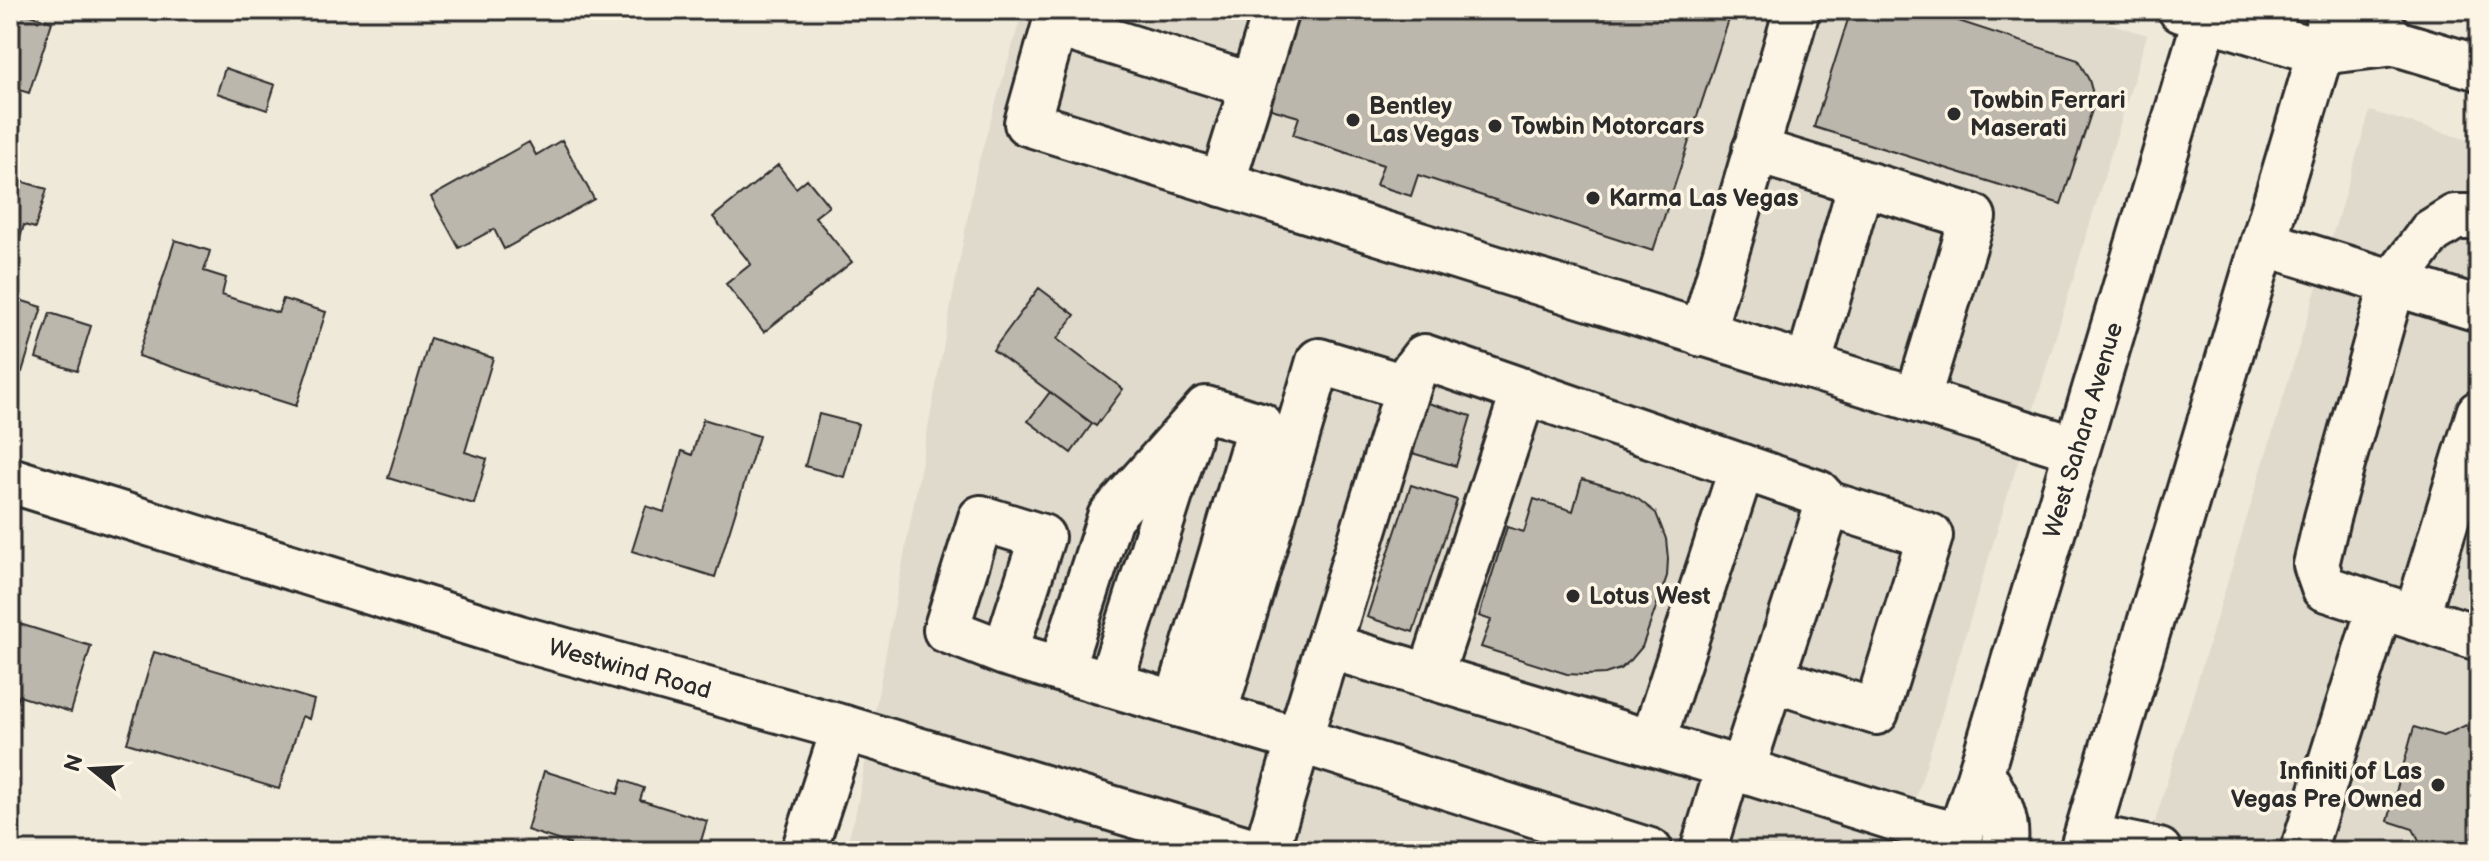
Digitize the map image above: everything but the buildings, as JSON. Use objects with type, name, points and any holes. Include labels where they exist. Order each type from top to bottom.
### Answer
[{"type":"main road","points":[[1222,184],[1276,10]]},
{"type":"main road","points":[[1702,334],[1797,10]]},
{"type":"main road","points":[[2159,851],[2085,843],[2333,10]]},
{"type":"main road","points":[[2364,10],[2396,43]]},
{"type":"main road","points":[[2198,13],[2320,52],[2396,43],[2479,68]]},
{"type":"main road","name":"West Sahara Avenue","points":[[1958,843],[2076,449],[2198,13]]},
{"type":"main road","points":[[1253,86],[1057,17],[1027,123],[2076,449]]},
{"type":"main road","points":[[1755,150],[1973,217],[1917,400]]},
{"type":"main road","points":[[1808,366],[1861,183]]},
{"type":"main road","points":[[2479,217],[2455,217],[2431,232],[2393,283],[2316,565],[2324,588],[2479,638]]},
{"type":"main road","points":[[2264,243],[2479,309]]},
{"type":"main road","points":[[1266,851],[1408,388],[1414,370],[1424,357],[1818,493],[1828,504],[1930,536],[1876,712],[1771,679]]},
{"type":"main road","points":[[1195,709],[1319,361],[1408,388]]},
{"type":"main road","points":[[1430,677],[1524,391]]},
{"type":"main road","points":[[1061,669],[1110,517],[1206,409],[1260,425],[1195,709]]},
{"type":"main road","points":[[2303,851],[2479,413]]},
{"type":"main road","points":[[1110,684],[1193,423]]},
{"type":"main road","points":[[1652,743],[1742,467]]},
{"type":"main road","name":"Westwind Road","points":[[10,480],[519,638],[844,728],[1254,851]]},
{"type":"main road","points":[[1703,851],[1771,679],[1828,504]]},
{"type":"main road","points":[[1328,646],[1735,768],[1914,824],[1958,843]]},
{"type":"main road","points":[[1005,653],[1299,740],[1650,851]]},
{"type":"main road","points":[[804,851],[844,728]]},
{"type":"main road","points":[[1981,772],[2003,812],[2006,828],[2004,851]]},
{"type":"shaded area","points":[[1023,10],[2066,10],[2147,35],[1900,851],[844,851],[855,817],[977,167]]},
{"type":"shaded area","points":[[2370,111],[2479,143],[2479,851],[2146,851]]},
{"type":"place","name":"Towbin Ferrari Maserati","points":[[1954,114]]},
{"type":"place","name":"Bentley Las Vegas","points":[[1353,120]]},
{"type":"place","name":"Towbin Motorcars","points":[[1495,126]]},
{"type":"place","name":"Karma Las Vegas","points":[[1593,198]]},
{"type":"place","name":"Lotus West","points":[[1573,596]]},
{"type":"place","name":"Infiniti of Las Vegas Pre Owned","points":[[2438,785]]}]
